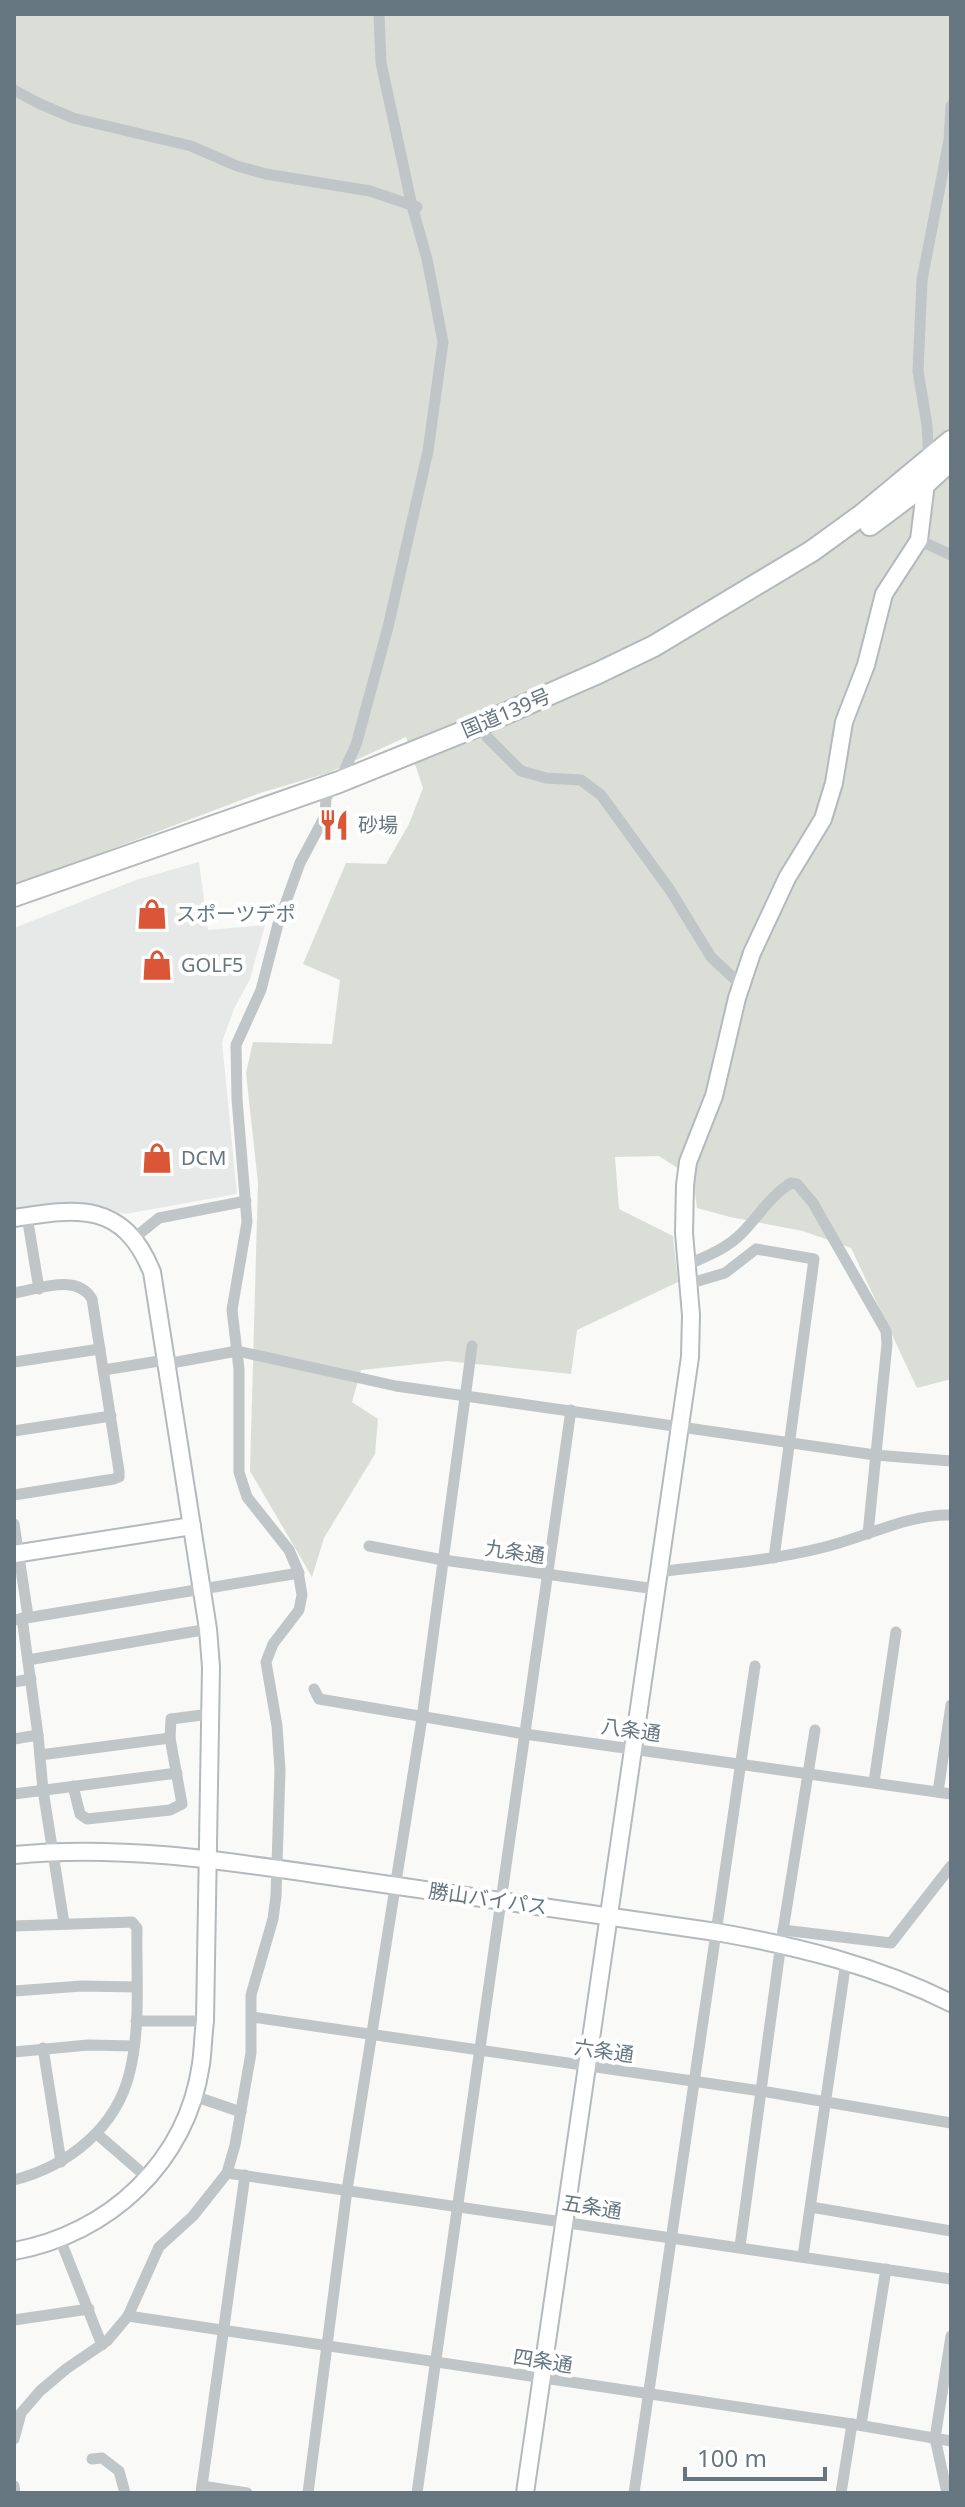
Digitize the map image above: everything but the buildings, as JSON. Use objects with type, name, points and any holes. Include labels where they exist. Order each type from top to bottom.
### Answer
[{"type":"highway","name":"国道139号","points":[[14,910],[332,789],[654,646],[812,551],[863,514],[951,441]]},
{"type":"highway","name":"国道139号","points":[[14,896],[487,737],[604,685],[763,598],[926,483],[951,460]]},
{"type":"street","points":[[14,2439],[21,2413],[40,2391],[102,2345],[128,2316],[159,2247],[193,2216],[227,2173],[251,2053],[251,1995],[273,1919],[280,1770],[266,1662],[273,1644],[299,1610],[302,1595],[299,1573],[289,1550],[247,1497],[239,1472],[237,1351],[232,1310],[247,1222],[236,1045],[261,990],[278,924],[300,863],[325,816],[332,789],[356,745],[428,451],[443,342],[381,63],[379,14]]},
{"type":"street","points":[[14,90],[73,118],[191,146],[237,166],[266,174],[370,191],[414,206]]},
{"type":"street","points":[[525,2493],[690,1357],[691,1315],[685,1209],[688,1162],[714,1096],[741,985],[752,953],[787,878],[823,819],[834,783],[844,722],[866,665],[884,594],[919,540],[929,461],[918,371],[922,280],[949,140],[951,106]]},
{"type":"street","points":[[919,540],[951,555]]},
{"type":"street","points":[[487,737],[521,771],[546,778],[581,780],[601,795],[670,890],[711,957],[741,985]]},
{"type":"street","points":[[687,1265],[728,1245],[791,1183],[797,1184],[813,1203],[886,1331],[868,1534]]},
{"type":"street","points":[[133,1239],[159,1218],[246,1201]]},
{"type":"street","points":[[14,2251],[60,2239],[90,2225],[118,2207],[149,2179],[183,2126],[194,2096],[201,2065],[205,2021],[211,1667],[208,1629],[152,1272],[145,1255],[133,1239],[115,1223],[98,1214],[75,1210],[21,1217],[39,1289]]},
{"type":"street","points":[[688,1284],[725,1273],[756,1249],[814,1259],[774,1558]]},
{"type":"street","points":[[14,1293],[69,1284],[87,1290],[92,1299],[119,1477],[14,1495]]},
{"type":"street","points":[[308,2493],[347,2190],[422,1718],[472,1346]]},
{"type":"street","points":[[14,1362],[100,1349]]},
{"type":"street","points":[[104,1370],[237,1351],[396,1386],[875,1455],[951,1461]]},
{"type":"street","points":[[417,2493],[571,1410]]},
{"type":"street","points":[[14,1431],[111,1416]]},
{"type":"street","name":"九条通","points":[[369,1546],[547,1574],[657,1581],[826,1547],[931,1514],[951,1515]]},
{"type":"street","points":[[14,1524],[43,1790],[64,1923]]},
{"type":"street","points":[[16,1553],[192,1526]]},
{"type":"street","points":[[22,1618],[299,1573]]},
{"type":"street","points":[[28,1660],[208,1629]]},
{"type":"street","points":[[874,1782],[896,1632]]},
{"type":"street","points":[[634,2493],[755,1666]]},
{"type":"street","points":[[14,1682],[31,1679]]},
{"type":"street","name":"八条通","points":[[314,1689],[319,1699],[422,1718],[951,1794]]},
{"type":"street","points":[[938,1792],[951,1705]]},
{"type":"street","points":[[73,1786],[80,1814],[87,1819],[170,1810],[182,1804],[170,1738],[171,1719],[210,1714]]},
{"type":"street","points":[[740,2246],[782,1937],[815,1730]]},
{"type":"street","points":[[14,1739],[38,1735]]},
{"type":"street","points":[[40,1755],[170,1738]]},
{"type":"street","points":[[14,1794],[177,1773]]},
{"type":"street","name":"勝山バイパス","points":[[14,1855],[102,1850],[209,1858],[716,1932],[782,1937],[927,1991],[951,2003]]},
{"type":"street","points":[[782,1937],[891,1943],[951,1866]]},
{"type":"street","points":[[14,1926],[132,1922],[137,1928],[134,2046],[130,2073],[121,2095],[97,2134],[61,2162],[35,2175],[14,2180]]},
{"type":"street","points":[[803,2256],[846,1961]]},
{"type":"street","points":[[14,1991],[82,1986],[136,1987]]},
{"type":"street","name":"六条通","points":[[252,2017],[761,2091],[951,2123]]},
{"type":"street","points":[[136,2021],[205,2021]]},
{"type":"street","points":[[14,2052],[88,2045],[134,2046]]},
{"type":"street","points":[[43,2048],[61,2162]]},
{"type":"street","points":[[194,2096],[241,2112]]},
{"type":"street","points":[[97,2134],[149,2179]]},
{"type":"street","name":"五条通","points":[[227,2173],[951,2279]]},
{"type":"street","points":[[245,2175],[201,2489],[247,2493]]},
{"type":"street","points":[[811,2207],[951,2231]]},
{"type":"street","points":[[60,2239],[102,2345]]},
{"type":"street","points":[[841,2493],[886,2269]]},
{"type":"street","points":[[14,2320],[89,2309]]},
{"type":"street","name":"四条通","points":[[128,2316],[951,2441]]},
{"type":"street","points":[[947,2493],[935,2438],[951,2336]]},
{"type":"street","points":[[92,2459],[102,2458],[119,2471],[125,2493]]},
{"type":"street","points":[[14,2486],[15,2493]]},
{"type":"shaded area","points":[[14,14],[951,14],[951,1379],[917,1388],[851,1248],[803,1231],[697,1208],[693,1178],[659,1156],[615,1157],[619,1209],[673,1236],[678,1282],[577,1330],[571,1374],[447,1361],[361,1370],[352,1402],[378,1419],[375,1454],[324,1538],[312,1577],[250,1471],[258,1183],[246,1073],[253,1042],[332,1044],[340,980],[303,964],[346,863],[386,864],[409,824],[423,788],[406,737],[328,773],[260,793],[14,886]]},
{"type":"shaded area","points":[[199,862],[208,930],[265,925],[250,979],[234,1009],[222,1042],[237,1194],[125,1214],[84,1203],[14,1212],[14,928],[136,880]]},
{"type":"place","name":"砂場","points":[[334,825]]},
{"type":"place","name":"スポーツデポ","points":[[152,914]]},
{"type":"place","name":"GOLF5","points":[[157,965]]},
{"type":"place","name":"DCM","points":[[157,1158]]}]
